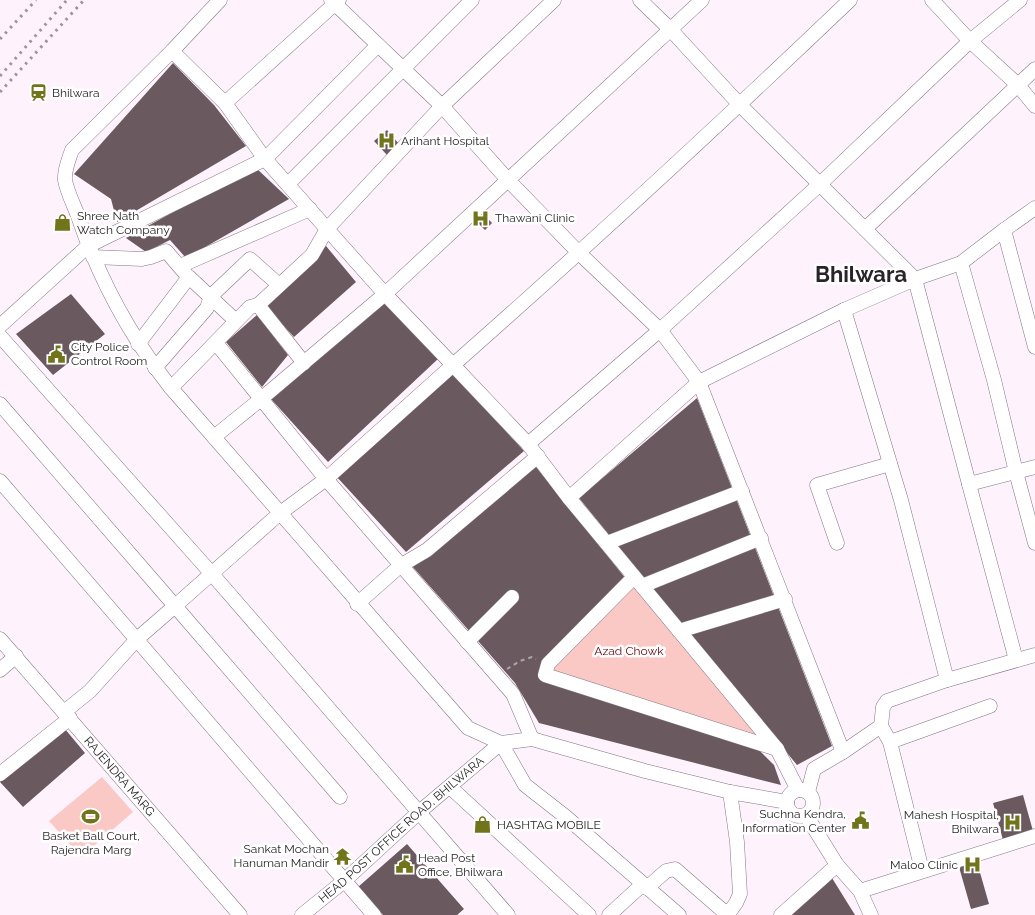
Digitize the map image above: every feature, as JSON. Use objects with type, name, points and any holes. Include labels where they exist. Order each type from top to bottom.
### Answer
[{"type":"street","points":[[220,0],[172,51],[72,150],[66,166],[65,179],[90,252],[107,290],[138,344],[171,388],[279,514],[468,728],[502,743],[532,740],[730,792],[787,802]]},
{"type":"street","points":[[288,184],[472,0]]},
{"type":"street","points":[[171,388],[250,307],[258,305],[312,255],[327,229],[442,106],[554,0]]},
{"type":"street","points":[[640,0],[670,29],[740,105],[915,279],[1016,660]]},
{"type":"street","points":[[214,437],[261,400],[386,294],[702,0]]},
{"type":"street","points":[[0,774],[67,715],[137,639],[279,514],[326,480],[579,253],[740,105],[850,0]]},
{"type":"street","points":[[932,0],[970,41],[1018,85],[1035,106]]},
{"type":"street","points":[[528,444],[660,330],[820,184],[970,41],[1020,0]]},
{"type":"street","points":[[225,103],[335,1],[442,106],[508,180],[579,253],[660,330],[700,382],[843,752]]},
{"type":"street","points":[[0,326],[90,252],[265,159],[378,45]]},
{"type":"street","points":[[172,51],[225,103],[265,159],[327,229],[528,444],[569,498],[777,749],[803,791],[814,802],[812,809],[806,815],[795,815],[789,810],[787,802],[790,794],[803,791]]},
{"type":"street","points":[[864,230],[1035,69]]},
{"type":"street","points":[[569,498],[700,382],[844,310],[915,279],[961,263],[1035,208]]},
{"type":"street","points":[[180,266],[310,209]]},
{"type":"street","points":[[1004,230],[1035,347]]},
{"type":"street","points":[[90,252],[142,259],[151,258],[166,251],[189,277],[236,321]]},
{"type":"street","points":[[155,368],[207,308],[211,296],[250,259],[279,285]]},
{"type":"street","points":[[961,263],[994,380],[1035,543]]},
{"type":"street","points":[[138,344],[189,277]]},
{"type":"street","points":[[258,305],[304,363]]},
{"type":"street","points":[[844,310],[890,464],[947,680]]},
{"type":"street","points":[[0,336],[212,574],[508,915]]},
{"type":"street","points":[[216,342],[326,480],[513,694],[532,740]]},
{"type":"street","points":[[0,404],[340,797]]},
{"type":"street","points":[[358,604],[400,566],[428,550],[538,456]]},
{"type":"street","points":[[837,544],[817,485],[890,464]]},
{"type":"street","points":[[969,484],[1035,467]]},
{"type":"street","points":[[0,481],[374,915]]},
{"type":"street","points":[[607,543],[742,491]]},
{"type":"street","points":[[761,538],[638,581],[548,664],[545,675],[777,749]]},
{"type":"street","points":[[466,642],[512,597]]},
{"type":"street","points":[[679,631],[784,598]]},
{"type":"street","name":"RAJENDRA MARG","points":[[0,639],[240,915]]},
{"type":"street","points":[[922,870],[890,742],[881,726],[882,707],[887,701],[947,680],[1035,655]]},
{"type":"street","points":[[0,670],[16,656]]},
{"type":"street","points":[[890,742],[990,706]]},
{"type":"street","points":[[803,791],[814,769],[881,726]]},
{"type":"street","points":[[502,743],[525,785],[566,817],[679,915]]},
{"type":"street","name":"HEAD POST OFFICE ROAD, BHILWARA","points":[[302,915],[344,881],[418,813],[502,743]]},
{"type":"street","points":[[450,787],[589,915]]},
{"type":"street","points":[[609,915],[666,871],[674,869],[722,910],[727,912],[731,910],[740,894],[737,842],[730,792]]},
{"type":"street","points":[[806,815],[837,865],[860,891],[871,915]]},
{"type":"street","points":[[860,891],[1035,836]]},
{"type":"street","points":[[781,915],[837,865]]},
{"type":"path","points":[[497,676],[520,661],[532,657],[548,664]]},
{"type":"green space","name":"Azad Chowk","points":[[632,584],[757,736],[548,672]]},
{"type":"green space","name":"Basket Ball Court, Rajendra Marg","points":[[102,777],[133,812],[81,857],[49,821]]},
{"type":"building","points":[[173,63],[214,105],[246,146],[117,222],[111,199],[74,174]]},
{"type":"building","points":[[387,130],[399,144],[387,155],[374,141]]},
{"type":"building","points":[[255,167],[289,199],[186,258],[170,240],[146,252],[126,238]]},
{"type":"building","points":[[480,210],[492,223],[485,230],[472,217]]},
{"type":"building","points":[[326,246],[356,282],[294,337],[265,306]]},
{"type":"building","name":"City Police Control Room","points":[[71,294],[105,334],[53,375],[16,334]]},
{"type":"building","points":[[387,301],[439,358],[328,462],[271,399]]},
{"type":"building","points":[[257,315],[288,355],[262,387],[226,342]]},
{"type":"building","points":[[451,372],[524,451],[406,552],[335,475]]},
{"type":"building","points":[[697,398],[832,746],[797,765],[579,498]]},
{"type":"building","points":[[536,467],[626,579],[544,659],[540,679],[759,750],[774,765],[781,785],[539,723],[515,683],[412,566]]},
{"type":"building","points":[[65,729],[85,753],[23,807],[0,782]]},
{"type":"building","points":[[1023,795],[1033,831],[1003,840],[993,803]]},
{"type":"building","name":"Head Post Office, Bhilwara","points":[[407,844],[464,909],[457,915],[383,915],[358,887]]},
{"type":"building","points":[[975,855],[989,904],[971,909],[957,860]]},
{"type":"building","points":[[832,878],[855,915],[787,915]]},
{"type":"railway","points":[[0,39],[36,0]]},
{"type":"railway","points":[[0,76],[67,0]]},
{"type":"railway","points":[[0,92],[84,0]]},
{"type":"place","name":"Bhilwara","points":[[38,93]]},
{"type":"place","name":"Arihant Hospital","points":[[387,141]]},
{"type":"place","name":"Thawani Clinic","points":[[481,218]]},
{"type":"place","name":"Shree Nath Watch Company","points":[[63,223]]},
{"type":"place","name":"City Police Control Room","points":[[57,354]]},
{"type":"place","name":"Basket Ball Court, Rajendra Marg","points":[[91,817]]},
{"type":"place","name":"Suchna Kendra, Information Center","points":[[860,821]]},
{"type":"place","name":"Mahesh Hospital, Bhilwara","points":[[1013,822]]},
{"type":"place","name":"HASHTAG MOBILE","points":[[483,825]]},
{"type":"place","name":"Sankat Mochan Hanuman Mandir","points":[[343,856]]},
{"type":"place","name":"Head Post Office, Bhilwara","points":[[404,865]]},
{"type":"place","name":"Maloo Clinic","points":[[972,865]]},
{"type":"district","name":"Bhilwara","points":[[861,274]]}]
